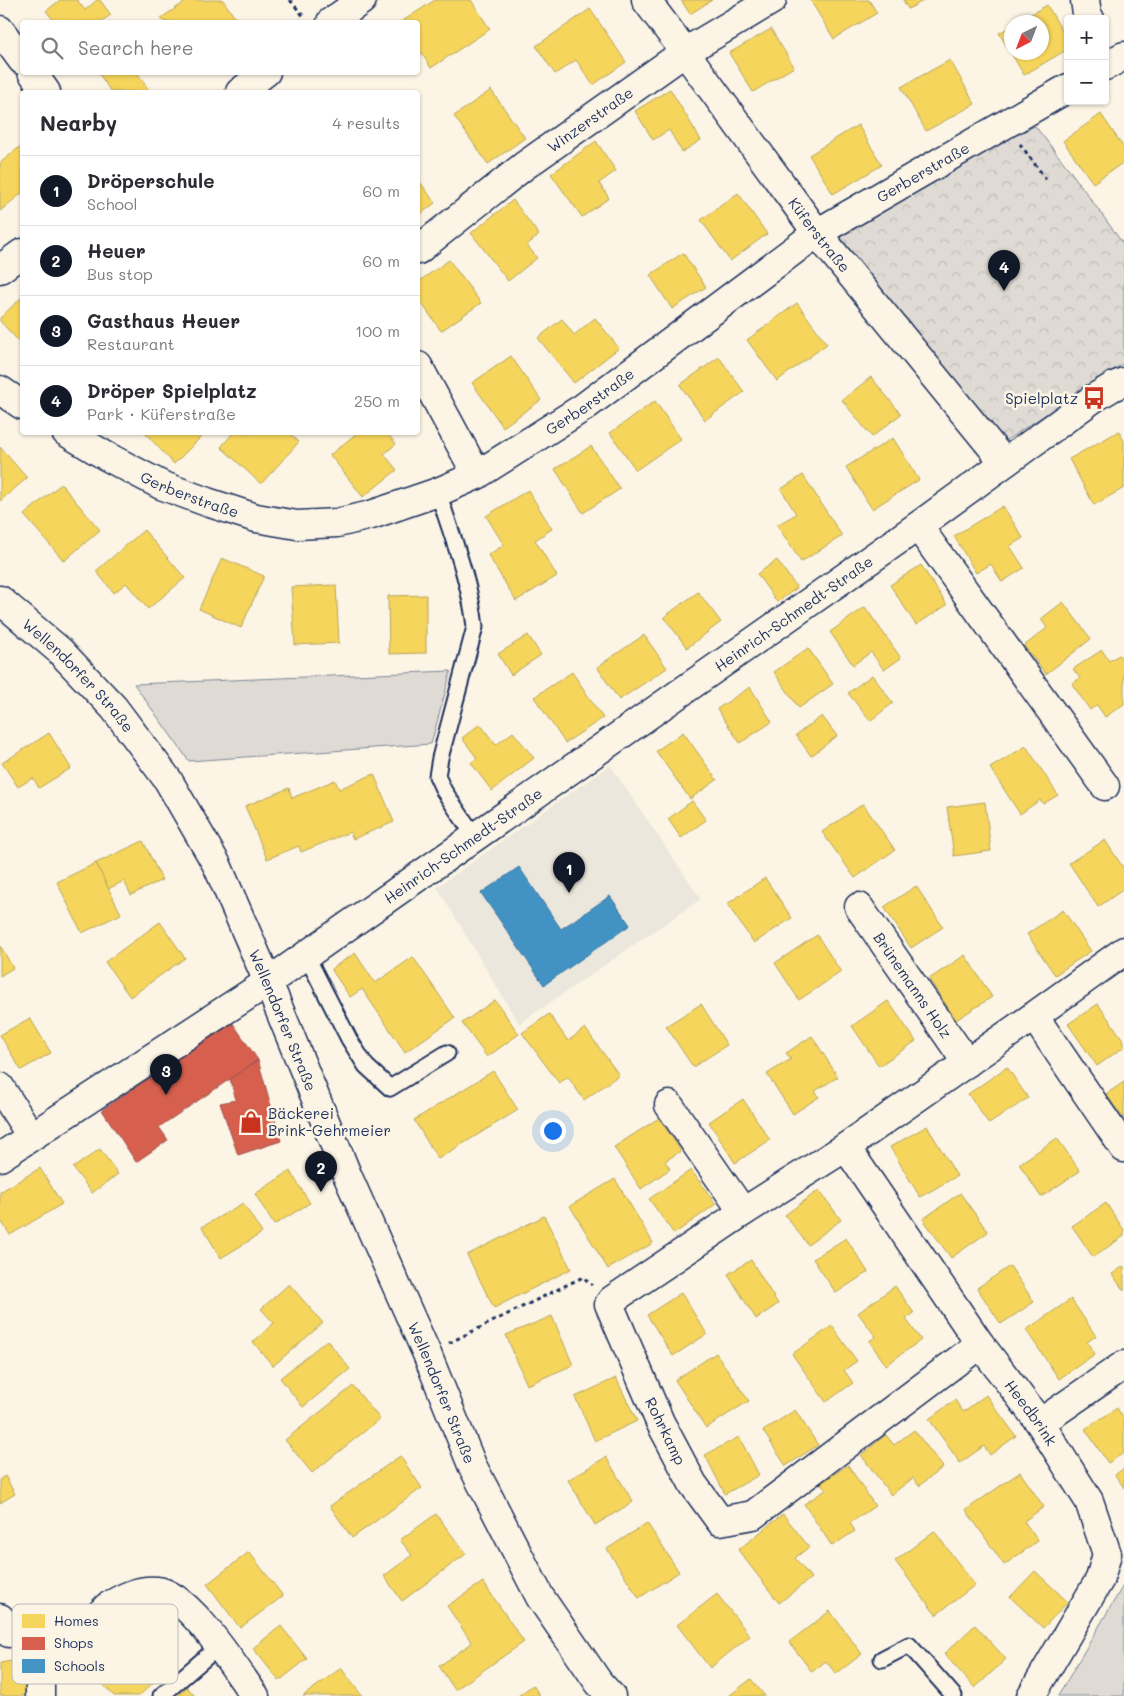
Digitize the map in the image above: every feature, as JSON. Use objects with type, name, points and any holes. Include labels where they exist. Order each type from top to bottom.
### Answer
[{"type":"street","points":[[334,20],[362,0]]},
{"type":"street","name":"Küferstraße","points":[[646,0],[817,233],[1004,462]]},
{"type":"street","name":"Winzerstraße","points":[[420,248],[524,166],[685,52],[772,0]]},
{"type":"street","points":[[1085,0],[1088,15]]},
{"type":"street","points":[[0,30],[20,57]]},
{"type":"street","points":[[34,75],[45,90]]},
{"type":"street","name":"Gerberstraße","points":[[71,435],[106,456],[161,484],[207,502],[248,515],[298,525],[337,524],[371,515],[438,492],[477,474],[584,407],[817,233],[1064,90]]},
{"type":"street","points":[[0,269],[20,254]]},
{"type":"street","points":[[420,370],[477,474]]},
{"type":"street","name":"Heinrich-Schmedt-Straße","points":[[0,1157],[268,982],[918,526],[1094,398],[1124,382]]},
{"type":"street","points":[[0,390],[20,404]]},
{"type":"street","points":[[918,526],[1105,786]]},
{"type":"street","name":"Wellendorfer Straße","points":[[0,600],[60,651],[114,708],[168,780],[217,865],[268,982],[348,1177],[427,1354],[472,1466],[540,1598],[599,1684],[611,1696]]},
{"type":"street","name":"Brünemanns Holz","points":[[859,906],[967,1064]]},
{"type":"street","points":[[609,1304],[612,1300],[743,1212],[846,1147],[967,1064],[1124,951]]},
{"type":"street","points":[[1034,1016],[1124,1148]]},
{"type":"street","points":[[0,1087],[31,1136]]},
{"type":"street","points":[[669,1105],[743,1212]]},
{"type":"street","name":"Heedbrink","points":[[846,1147],[980,1344],[1040,1423],[1089,1502],[1107,1554],[1100,1579],[1031,1696]]},
{"type":"street","name":"Rohrkamp","points":[[609,1304],[660,1422],[693,1484],[720,1521],[753,1515],[980,1344]]},
{"type":"street","points":[[1040,1423],[1124,1365]]},
{"type":"street","points":[[112,1604],[140,1591],[159,1591],[182,1603],[202,1624],[255,1696]]},
{"type":"lane","points":[[438,492],[462,567],[474,614],[475,628],[440,758],[437,776],[444,791],[475,836]]},
{"type":"lane","points":[[306,955],[349,1039],[366,1066],[390,1088],[447,1053]]},
{"type":"lane","points":[[882,1659],[909,1645],[954,1696]]},
{"type":"lane","points":[[178,1681],[218,1646]]},
{"type":"lane","points":[[161,1696],[175,1684]]},
{"type":"path","points":[[290,0],[307,20]]},
{"type":"path","points":[[1005,124],[1048,182]]},
{"type":"path","points":[[427,1354],[583,1277],[609,1304]]},
{"type":"shaded area","points":[[610,765],[701,899],[519,1024],[437,887]]},
{"type":"green space","points":[[1035,126],[1124,245],[1124,363],[1005,441],[830,225]]},
{"type":"green space","points":[[451,671],[431,744],[189,761],[134,684]]},
{"type":"green space","points":[[1124,1584],[1124,1696],[1058,1696]]},
{"type":"building: Homes","points":[[60,0],[77,0],[85,10],[97,0],[100,0],[111,15],[103,20],[53,20],[46,11]]},
{"type":"building: Homes","points":[[188,0],[223,0],[237,20],[162,20],[161,18]]},
{"type":"building: Homes","points":[[435,0],[471,0],[490,29],[431,68],[420,50],[420,20],[404,20]]},
{"type":"building: Homes","points":[[681,0],[712,0],[690,14]]},
{"type":"building: Homes","points":[[810,0],[869,0],[877,13],[834,39]]},
{"type":"building: Homes","points":[[903,0],[925,0],[908,9]]},
{"type":"building: Homes","points":[[1047,5],[1064,34],[1064,51],[1024,75],[1015,60],[1049,60],[1049,15],[1030,15]]},
{"type":"building: Homes","points":[[590,9],[626,62],[593,85],[576,60],[555,74],[536,46]]},
{"type":"building: Homes","points":[[771,29],[794,67],[753,92],[729,53]]},
{"type":"building: Homes","points":[[1004,30],[1004,41],[999,33]]},
{"type":"building: Homes","points":[[950,60],[975,104],[926,131],[901,87]]},
{"type":"building: Homes","points":[[100,75],[139,75],[149,90],[110,90]]},
{"type":"building: Homes","points":[[670,89],[701,140],[682,152],[669,130],[653,140],[635,111]]},
{"type":"building: Homes","points":[[491,90],[525,138],[488,164],[454,116]]},
{"type":"building: Homes","points":[[1101,114],[1124,148],[1124,162],[1093,183],[1063,141]]},
{"type":"building: Homes","points":[[858,125],[882,165],[833,194],[809,155]]},
{"type":"building: Homes","points":[[596,141],[616,171],[599,183],[609,198],[582,217],[551,174]]},
{"type":"building: Homes","points":[[20,147],[20,195],[0,211],[0,163]]},
{"type":"building: Homes","points":[[420,182],[435,203],[420,214]]},
{"type":"building: Homes","points":[[738,193],[767,234],[730,261],[701,220]]},
{"type":"building: Homes","points":[[513,200],[539,235],[527,245],[537,258],[508,281],[471,233]]},
{"type":"building: Homes","points":[[683,253],[706,287],[672,309],[650,275]]},
{"type":"building: Homes","points":[[449,260],[481,303],[441,331],[420,301],[420,281]]},
{"type":"building: Homes","points":[[20,299],[20,343],[0,321],[0,318]]},
{"type":"building: Homes","points":[[797,303],[827,344],[777,381],[747,340]]},
{"type":"building: Homes","points":[[595,318],[619,348],[574,383],[538,338],[562,319],[574,335]]},
{"type":"building: Homes","points":[[511,356],[541,400],[503,427],[472,383]]},
{"type":"building: Homes","points":[[719,357],[744,392],[705,420],[680,385]]},
{"type":"building: Homes","points":[[871,377],[901,414],[872,437],[842,400]]},
{"type":"building: Homes","points":[[655,401],[681,439],[636,470],[610,433]]},
{"type":"building: Homes","points":[[1119,431],[1124,441],[1124,488],[1094,505],[1069,459]]},
{"type":"building: Homes","points":[[147,435],[203,435],[174,464]]},
{"type":"building: Homes","points":[[231,435],[291,435],[299,442],[261,484],[221,447]]},
{"type":"building: Homes","points":[[354,435],[388,435],[396,444],[384,454],[397,470],[363,497],[330,455]]},
{"type":"building: Homes","points":[[893,438],[919,480],[872,509],[846,467]]},
{"type":"building: Homes","points":[[591,446],[620,489],[583,513],[555,469]]},
{"type":"building: Homes","points":[[0,447],[27,478],[0,501]]},
{"type":"building: Homes","points":[[803,475],[842,536],[801,562],[777,525],[796,514],[781,489]]},
{"type":"building: Homes","points":[[61,484],[100,530],[64,561],[24,515]]},
{"type":"building: Homes","points":[[528,490],[552,529],[535,540],[557,576],[516,601],[488,555],[504,545],[486,516]]},
{"type":"building: Homes","points":[[1003,506],[1023,538],[1010,546],[1024,568],[1002,582],[991,564],[976,573],[954,536]]},
{"type":"building: Homes","points":[[144,530],[185,578],[148,609],[126,583],[114,593],[96,571]]},
{"type":"building: Homes","points":[[222,558],[264,576],[241,628],[199,609]]},
{"type":"building: Homes","points":[[777,560],[797,588],[777,602],[757,574]]},
{"type":"building: Homes","points":[[921,565],[947,605],[916,625],[890,585]]},
{"type":"building: Homes","points":[[336,585],[339,643],[295,645],[291,587]]},
{"type":"building: Homes","points":[[698,592],[721,622],[687,648],[664,617]]},
{"type":"building: Homes","points":[[426,595],[426,653],[389,654],[388,596]]},
{"type":"building: Homes","points":[[1063,602],[1091,639],[1046,674],[1024,646],[1047,628],[1041,619]]},
{"type":"building: Homes","points":[[865,607],[901,658],[884,670],[871,652],[853,665],[830,632]]},
{"type":"building: Homes","points":[[528,635],[541,655],[511,675],[498,654]]},
{"type":"building: Homes","points":[[644,635],[667,668],[619,700],[597,667]]},
{"type":"building: Homes","points":[[808,648],[833,684],[799,708],[774,672]]},
{"type":"building: Homes","points":[[1102,650],[1109,661],[1119,655],[1124,662],[1124,704],[1105,717],[1097,705],[1090,710],[1072,684],[1080,678],[1073,669]]},
{"type":"building: Homes","points":[[572,672],[603,718],[565,743],[534,697]]},
{"type":"building: Homes","points":[[872,675],[893,703],[870,721],[848,693]]},
{"type":"building: Homes","points":[[750,687],[772,722],[740,743],[717,709]]},
{"type":"building: Homes","points":[[822,716],[837,736],[811,756],[796,735]]},
{"type":"building: Homes","points":[[480,724],[496,745],[513,732],[534,758],[492,791],[471,763],[477,758],[462,738]]},
{"type":"building: Homes","points":[[683,732],[717,780],[690,799],[656,751]]},
{"type":"building: Homes","points":[[49,733],[71,768],[39,788],[33,778],[18,787],[2,763]]},
{"type":"building: Homes","points":[[1026,746],[1058,795],[1043,804],[1040,800],[1020,814],[990,768]]},
{"type":"building: Homes","points":[[374,774],[394,822],[353,839],[350,832],[301,852],[299,846],[267,859],[245,806],[289,788],[292,798],[335,780],[339,789]]},
{"type":"building: Homes","points":[[692,801],[706,820],[681,838],[668,819]]},
{"type":"building: Homes","points":[[985,802],[991,851],[954,856],[947,807]]},
{"type":"building: Homes","points":[[863,804],[895,850],[855,878],[822,832]]},
{"type":"building: Homes","points":[[1105,840],[1124,869],[1124,889],[1098,907],[1069,863]]},
{"type":"building: Homes","points":[[143,841],[162,880],[131,895],[124,881],[108,889],[96,863]]},
{"type":"building: Homes","points":[[96,863],[121,914],[82,933],[57,882]]},
{"type":"building: Homes","points":[[765,878],[792,918],[754,943],[727,904]]},
{"type":"building: Homes","points":[[916,886],[943,927],[911,948],[884,907]]},
{"type":"building: Homes","points":[[1063,910],[1091,951],[1055,975],[1027,934]]},
{"type":"building: Homes","points":[[160,922],[185,958],[130,997],[105,962]]},
{"type":"building: Homes","points":[[817,935],[841,972],[799,1000],[775,963]]},
{"type":"building: Homes","points":[[0,945],[13,968],[0,976]]},
{"type":"building: Homes","points":[[355,953],[375,983],[413,957],[455,1018],[405,1052],[362,989],[350,997],[331,969]]},
{"type":"building: Homes","points":[[965,955],[992,997],[956,1020],[929,979]]},
{"type":"building: Homes","points":[[495,1000],[519,1034],[487,1057],[462,1023]]},
{"type":"building: Homes","points":[[888,1001],[916,1041],[879,1066],[852,1026]]},
{"type":"building: Homes","points":[[701,1004],[727,1045],[693,1067],[666,1026]]},
{"type":"building: Homes","points":[[1098,1004],[1124,1041],[1124,1047],[1097,1066],[1068,1024]]},
{"type":"building: Homes","points":[[549,1014],[568,1041],[585,1028],[619,1075],[584,1100],[568,1077],[559,1083],[522,1033]]},
{"type":"building: Homes","points":[[30,1018],[51,1053],[21,1070],[0,1035]]},
{"type":"building: Homes","points":[[812,1036],[838,1077],[815,1091],[819,1097],[793,1114],[767,1074],[791,1059],[786,1053]]},
{"type":"building: Homes","points":[[1007,1067],[1028,1098],[989,1124],[968,1094]]},
{"type":"building: Homes","points":[[493,1071],[518,1110],[438,1159],[414,1120]]},
{"type":"building: Homes","points":[[1124,1082],[1124,1119],[1106,1094]]},
{"type":"building: Homes","points":[[743,1099],[770,1140],[735,1163],[709,1122]]},
{"type":"building: Homes","points":[[659,1118],[681,1151],[665,1161],[670,1169],[641,1189],[614,1147]]},
{"type":"building: Homes","points":[[927,1126],[957,1176],[920,1197],[890,1147]]},
{"type":"building: Homes","points":[[1057,1138],[1080,1171],[1041,1197],[1019,1164]]},
{"type":"building: Homes","points":[[100,1149],[118,1174],[92,1193],[73,1168]]},
{"type":"building: Homes","points":[[40,1168],[62,1204],[10,1235],[0,1219],[0,1192]]},
{"type":"building: Homes","points":[[691,1170],[716,1204],[674,1234],[649,1199]]},
{"type":"building: Homes","points":[[290,1171],[310,1203],[274,1225],[255,1194]]},
{"type":"building: Homes","points":[[615,1179],[653,1243],[608,1269],[570,1206]]},
{"type":"building: Homes","points":[[819,1190],[841,1220],[808,1245],[785,1215]]},
{"type":"building: Homes","points":[[960,1193],[988,1232],[951,1258],[923,1219]]},
{"type":"building: Homes","points":[[243,1203],[262,1233],[221,1258],[202,1227]]},
{"type":"building: Homes","points":[[1106,1203],[1124,1230],[1124,1236],[1093,1257],[1072,1226]]},
{"type":"building: Homes","points":[[544,1216],[571,1269],[494,1308],[467,1255]]},
{"type":"building: Homes","points":[[846,1238],[868,1272],[836,1293],[813,1259]]},
{"type":"building: Homes","points":[[751,1260],[778,1304],[756,1319],[728,1274]]},
{"type":"building: Homes","points":[[1010,1266],[1034,1302],[1001,1324],[977,1288]]},
{"type":"building: Homes","points":[[1124,1266],[1124,1291],[1112,1274]]},
{"type":"building: Homes","points":[[289,1284],[323,1323],[273,1366],[253,1342],[274,1323],[261,1309]]},
{"type":"building: Homes","points":[[895,1286],[914,1313],[906,1319],[921,1340],[886,1365],[869,1341],[876,1337],[858,1313]]},
{"type":"building: Homes","points":[[681,1293],[707,1334],[673,1356],[647,1315]]},
{"type":"building: Homes","points":[[1071,1299],[1096,1336],[1087,1342],[1095,1354],[1059,1379],[1026,1330]]},
{"type":"building: Homes","points":[[552,1316],[573,1365],[527,1385],[506,1335]]},
{"type":"building: Homes","points":[[832,1326],[857,1361],[844,1370],[853,1383],[826,1402],[792,1354]]},
{"type":"building: Homes","points":[[327,1340],[350,1369],[303,1407],[280,1378]]},
{"type":"building: Homes","points":[[716,1353],[749,1401],[706,1428],[675,1380]]},
{"type":"building: Homes","points":[[616,1378],[637,1421],[595,1441],[575,1397]]},
{"type":"building: Homes","points":[[353,1386],[380,1419],[312,1473],[285,1440]]},
{"type":"building: Homes","points":[[986,1395],[1016,1436],[990,1455],[984,1446],[960,1463],[929,1419],[955,1400],[963,1412]]},
{"type":"building: Homes","points":[[1117,1408],[1124,1419],[1124,1453],[1108,1463],[1085,1429]]},
{"type":"building: Homes","points":[[795,1410],[818,1445],[786,1466],[763,1431]]},
{"type":"building: Homes","points":[[914,1430],[943,1467],[919,1486],[913,1478],[891,1495],[861,1455],[886,1435],[894,1445]]},
{"type":"building: Homes","points":[[739,1437],[759,1475],[725,1494],[705,1455]]},
{"type":"building: Homes","points":[[400,1456],[422,1488],[352,1538],[330,1506]]},
{"type":"building: Homes","points":[[606,1457],[633,1502],[595,1525],[568,1480]]},
{"type":"building: Homes","points":[[848,1465],[875,1506],[850,1523],[855,1531],[832,1546],[804,1504],[826,1490],[821,1483]]},
{"type":"building: Homes","points":[[1124,1468],[1124,1488],[1115,1475]]},
{"type":"building: Homes","points":[[1020,1472],[1044,1507],[1024,1521],[1038,1541],[1004,1565],[966,1510]]},
{"type":"building: Homes","points":[[5,1476],[15,1494],[0,1503],[0,1479]]},
{"type":"building: Homes","points":[[436,1514],[466,1554],[402,1601],[384,1576],[412,1555],[400,1540]]},
{"type":"building: Homes","points":[[783,1514],[809,1547],[795,1558],[811,1578],[779,1603],[738,1550]]},
{"type":"building: Homes","points":[[647,1523],[679,1572],[639,1598],[607,1549]]},
{"type":"building: Homes","points":[[934,1531],[975,1585],[936,1615],[895,1561]]},
{"type":"building: Homes","points":[[249,1552],[283,1596],[240,1628],[207,1584]]},
{"type":"building: Homes","points":[[1035,1571],[1068,1602],[1043,1628],[1010,1597]]},
{"type":"building: Homes","points":[[483,1582],[524,1642],[455,1690],[439,1666],[472,1643],[447,1606]]},
{"type":"building: Homes","points":[[717,1594],[750,1636],[710,1668],[677,1625]]},
{"type":"building: Homes","points":[[830,1611],[862,1654],[836,1674],[826,1661],[812,1672],[789,1642]]},
{"type":"building: Homes","points":[[975,1625],[1006,1659],[975,1688],[944,1654]]},
{"type":"building: Homes","points":[[281,1626],[307,1659],[279,1681],[253,1648]]},
{"type":"building: Homes","points":[[11,1661],[12,1684],[24,1684],[26,1696],[0,1696],[0,1663]]},
{"type":"building: Homes","points":[[341,1668],[362,1696],[303,1696]]},
{"type":"building: Homes","points":[[751,1679],[765,1696],[729,1696]]},
{"type":"building: Homes","points":[[103,1684],[152,1684],[139,1696],[114,1696]]},
{"type":"building: Homes","points":[[533,1685],[540,1696],[518,1696]]},
{"type":"building: Homes","points":[[187,1687],[195,1696],[177,1696]]},
{"type":"building: Shops","points":[[232,1022],[258,1060],[159,1127],[168,1140],[136,1162],[102,1110]]},
{"type":"building: Shops","name":"Bäckerei Brink-Gehrmeier","points":[[258,1060],[281,1141],[238,1155],[220,1103],[236,1100],[230,1079]]},
{"type":"building: Schools","points":[[519,867],[561,929],[610,896],[630,925],[544,985],[481,893]]},
{"type":"place","name":"Dröper Spielplatz","points":[[1004,291]]},
{"type":"place","name":"Spielplatz","points":[[1094,398]]},
{"type":"place","name":"Dröperschule","points":[[569,893]]},
{"type":"place","name":"Gasthaus Heuer","points":[[166,1095]]},
{"type":"place","name":"Bäckerei Brink-Gehrmeier","points":[[251,1122]]},
{"type":"place","name":"Heuer","points":[[321,1192]]}]
